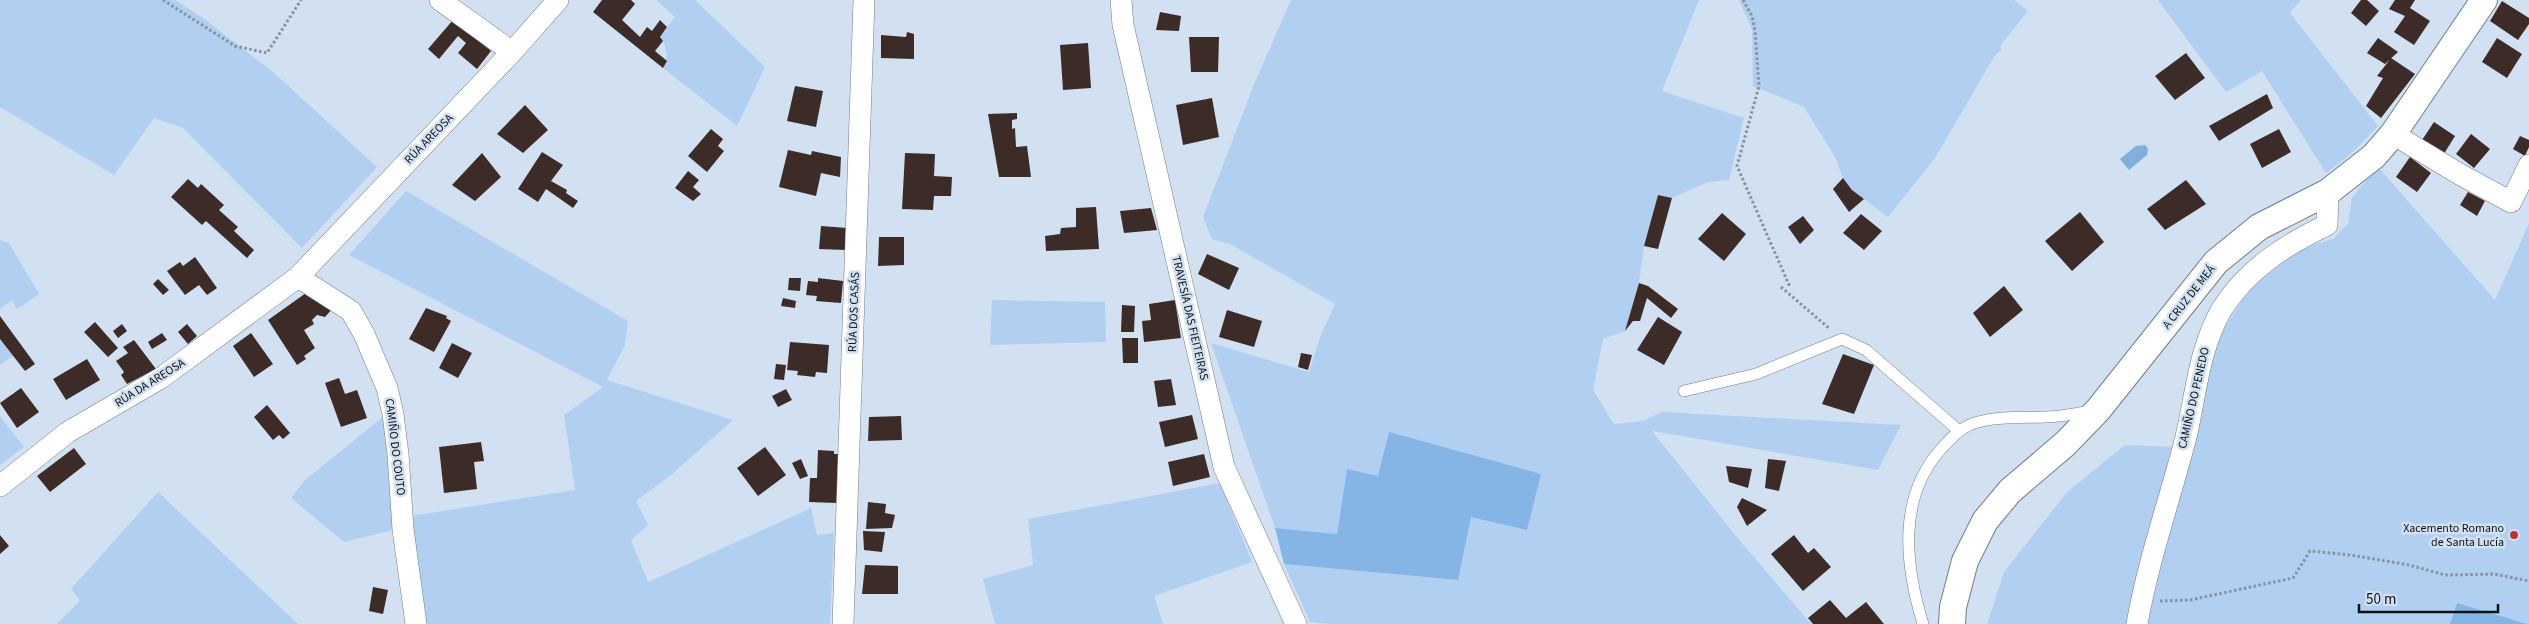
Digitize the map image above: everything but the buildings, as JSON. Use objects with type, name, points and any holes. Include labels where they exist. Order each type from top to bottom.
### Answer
[{"type":"street","points":[[440,0],[512,52]]},
{"type":"street","name":"RÚA AREOSA","points":[[298,277],[512,52],[558,0]]},
{"type":"street","name":"RÚA DOS CASÁS","points":[[843,624],[864,0]]},
{"type":"street","name":"TRAVESÍA DAS FIEITEIRAS","points":[[1121,0],[1123,25],[1224,467],[1296,624]]},
{"type":"street","name":"A CRUZ DE MEÁ","points":[[1952,624],[1965,561],[1985,522],[2010,491],[2065,444],[2098,410],[2216,262],[2259,227],[2328,192],[2364,166],[2393,134],[2484,0]]},
{"type":"street","points":[[2393,134],[2461,175],[2512,202],[2529,165]]},
{"type":"street","name":"CAMIÑO DO PENEDO","points":[[2137,624],[2186,435],[2204,348],[2222,310],[2259,265],[2290,243],[2327,225],[2328,192]]},
{"type":"street","name":"RÚA DA AREOSA","points":[[0,486],[68,432],[161,378],[298,277]]},
{"type":"street","name":"CAMIÑO DO COUTO","points":[[298,277],[351,311],[364,334],[387,388],[397,446],[403,529],[416,624]]},
{"type":"lane","points":[[1684,391],[1756,374],[1842,339],[1866,350],[1958,430]]},
{"type":"lane","points":[[1924,624],[1913,592],[1908,555],[1909,519],[1919,484],[1934,456],[1958,430],[1977,422],[2009,417],[2048,418],[2098,410]]},
{"type":"path","points":[[163,0],[235,46],[267,53],[301,0]]},
{"type":"path","points":[[1743,0],[1752,16],[1755,31],[1759,86],[1737,166],[1790,286]]},
{"type":"path","points":[[1781,288],[1842,339]]},
{"type":"path","points":[[2143,598],[2167,603],[2190,600],[2293,578],[2310,552],[2351,555],[2409,565],[2445,575],[2494,574],[2529,580]]},
{"type":"shaded area","points":[[0,0],[175,0],[203,18],[273,72],[377,167],[302,248],[183,128],[154,118],[114,175],[0,107]]},
{"type":"shaded area","points":[[656,0],[695,0],[765,67],[737,126],[663,68],[666,52],[660,37],[675,17]]},
{"type":"shaded area","points":[[1291,0],[1699,0],[1662,91],[1744,118],[1729,180],[1708,182],[1672,198],[1658,195],[1644,246],[1639,283],[1625,331],[1603,339],[1593,390],[1614,424],[1643,421],[1662,412],[1901,425],[1878,470],[1652,431],[1736,536],[1811,624],[1330,624],[1310,622],[1284,564],[1458,580],[1378,477],[1347,470],[1337,534],[1275,528],[1211,343],[1309,372],[1320,337],[1335,304],[1230,244],[1212,239],[1203,217],[1255,82]]},
{"type":"shaded area","points":[[1739,0],[2014,0],[2028,11],[2000,46],[2002,49],[1994,57],[1935,158],[1888,217],[1852,190],[1843,178],[1835,157],[1804,107],[1753,86],[1752,30]]},
{"type":"shaded area","points":[[2158,0],[2301,0],[2290,13],[2378,126],[2353,152],[2326,173],[2262,71],[2226,92]]},
{"type":"shaded area","points":[[2145,145],[2148,149],[2147,155],[2129,170],[2120,159],[2136,146]]},
{"type":"shaded area","points":[[2378,167],[2495,300],[2529,223],[2529,624],[2457,603],[2450,624],[2144,624],[2204,383],[2221,334],[2251,285],[2303,248],[2333,239],[2348,224],[2352,197]]},
{"type":"shaded area","points":[[406,191],[628,321],[625,345],[607,380],[733,420],[671,475],[636,501],[648,525],[631,540],[648,582],[811,508],[817,535],[834,533],[830,624],[425,624],[411,516],[575,490],[564,415],[603,387],[349,255]]},
{"type":"shaded area","points":[[0,240],[9,243],[39,294],[17,309],[12,300],[0,309]]},
{"type":"shaded area","points":[[992,300],[1105,302],[1106,342],[990,345]]},
{"type":"shaded area","points":[[0,339],[13,356],[0,365]]},
{"type":"shaded area","points":[[388,413],[397,529],[344,542],[291,498],[305,480]]},
{"type":"shaded area","points":[[0,416],[24,447],[0,465]]},
{"type":"shaded area","points":[[1389,432],[1541,474],[1527,530],[1471,517],[1458,580],[1284,564],[1275,528],[1337,534],[1347,469],[1378,476]]},
{"type":"shaded area","points":[[2125,445],[2175,447],[2132,624],[1987,624],[2004,572],[2068,491]]},
{"type":"shaded area","points":[[1220,483],[1252,562],[1154,596],[1163,624],[995,624],[983,579],[1033,565],[1028,519]]},
{"type":"shaded area","points":[[158,492],[298,624],[57,624],[80,600],[71,589]]},
{"type":"shaded area","points":[[2457,603],[2528,624],[2450,624]]},
{"type":"place","name":"Xacemento Romano de Santa Lucía","points":[[2514,535]]}]
